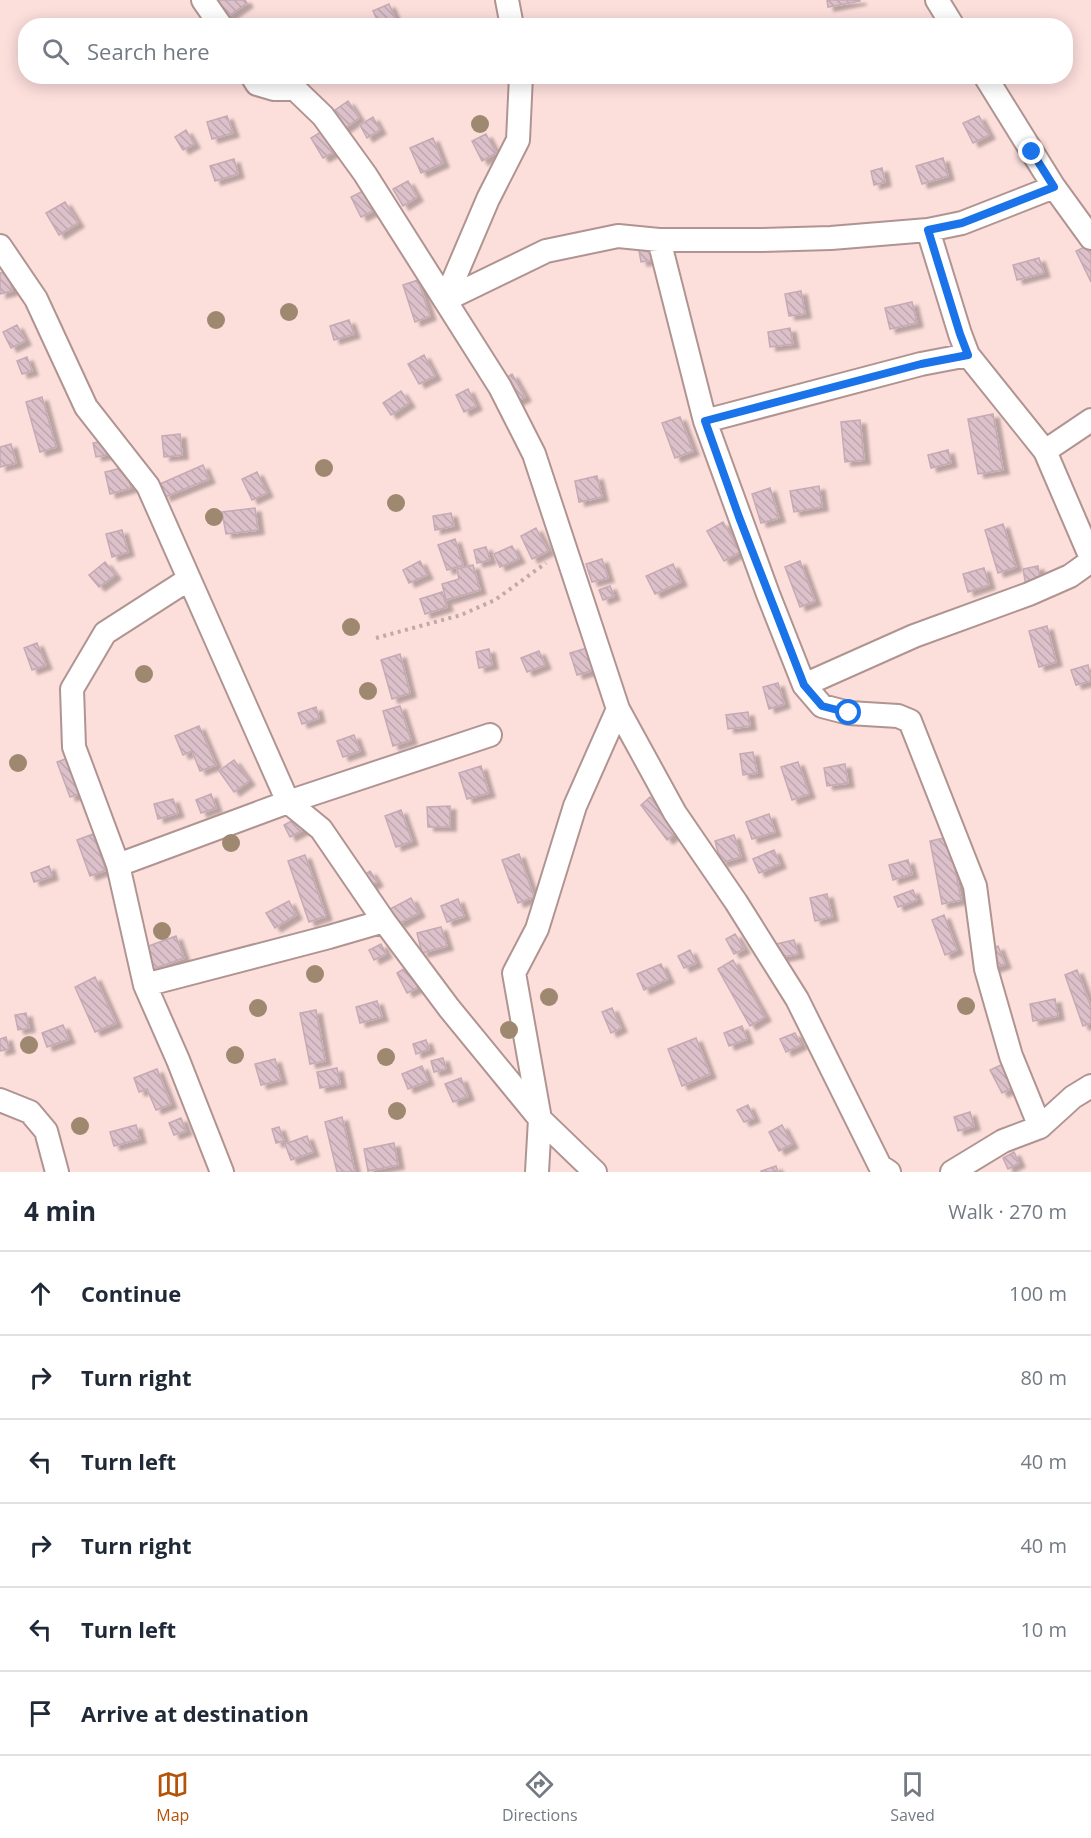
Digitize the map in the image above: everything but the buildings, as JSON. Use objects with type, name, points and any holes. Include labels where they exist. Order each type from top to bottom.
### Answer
[{"type":"street","points":[[203,0],[215,18]]},
{"type":"street","points":[[507,0],[511,18]]},
{"type":"street","points":[[937,0],[948,18]]},
{"type":"street","points":[[257,84],[274,89],[295,89],[323,116],[365,174],[500,387],[534,453],[618,709],[675,813],[736,902],[797,999],[880,1166],[890,1172]]},
{"type":"street","points":[[445,300],[488,199],[518,140],[521,84]]},
{"type":"street","points":[[990,84],[1054,187],[1083,212],[1091,238]]},
{"type":"street","points":[[445,300],[546,252],[618,236],[659,240],[819,238],[928,230],[962,223],[1054,187]]},
{"type":"street","points":[[804,685],[914,636],[1029,594],[1070,576],[1091,560],[1045,451],[968,355],[928,230]]},
{"type":"street","points":[[659,240],[705,421],[804,685],[822,706],[849,713],[898,716],[910,721],[975,886],[986,969],[1011,1056],[1040,1127]]},
{"type":"street","points":[[0,246],[36,299],[86,407],[148,486],[288,802],[321,829],[384,921],[449,1008],[540,1119],[596,1172]]},
{"type":"street","points":[[705,421],[921,364],[968,355]]},
{"type":"street","points":[[1045,451],[1091,420]]},
{"type":"street","points":[[189,579],[105,633],[72,689],[74,747],[118,865],[145,985],[178,1060],[222,1172]]},
{"type":"street","points":[[536,1172],[540,1119],[514,974],[537,929],[575,806],[618,709]]},
{"type":"street","points":[[118,865],[288,802],[490,735]]},
{"type":"street","points":[[145,985],[384,921]]},
{"type":"street","points":[[952,1172],[1003,1141],[1040,1127],[1073,1097],[1091,1086]]},
{"type":"street","points":[[0,1100],[30,1113],[46,1131],[57,1172]]},
{"type":"path","points":[[376,638],[461,615],[495,600],[566,549]]},
{"type":"route","points":[[849,713],[822,706],[804,685],[739,517],[705,421],[921,364],[968,355],[928,230],[962,223],[1054,187],[1032,152]]}]
